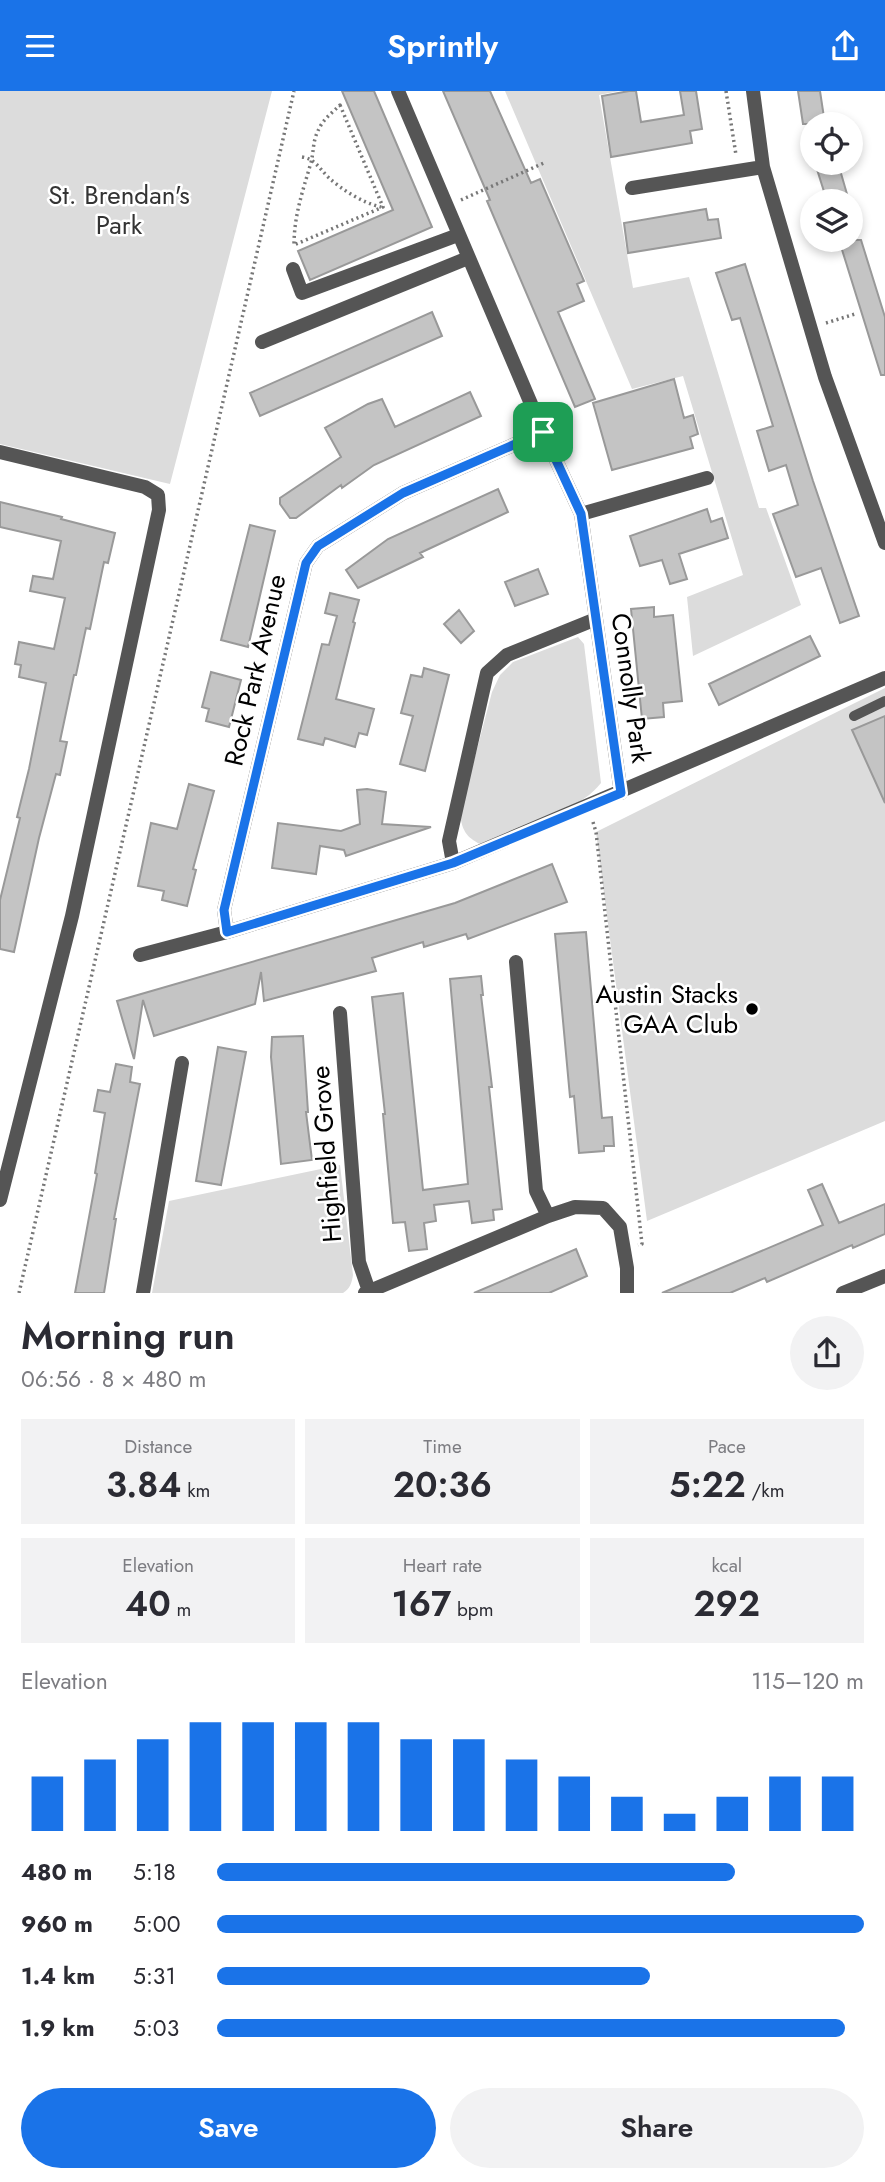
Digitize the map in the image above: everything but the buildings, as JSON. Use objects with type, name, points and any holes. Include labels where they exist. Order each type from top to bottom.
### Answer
[{"type":"street","name":"Connolly Park","points":[[398,91],[543,432],[581,514],[621,793],[885,678]]},
{"type":"street","points":[[753,91],[762,167],[825,377],[885,543]]},
{"type":"street","points":[[632,188],[762,167]]},
{"type":"street","points":[[293,269],[302,293],[458,235]]},
{"type":"street","points":[[262,342],[468,258]]},
{"type":"street","name":"Rock Park Avenue","points":[[227,932],[224,910],[306,563],[318,546],[403,493],[543,432]]},
{"type":"street","points":[[0,452],[145,487],[158,495],[159,510],[72,916],[0,1200]]},
{"type":"street","points":[[581,514],[707,478]]},
{"type":"street","points":[[453,863],[449,841],[487,673],[507,655],[596,619]]},
{"type":"street","points":[[141,955],[227,932],[453,863],[621,793]]},
{"type":"street","points":[[516,962],[536,1191],[548,1216]]},
{"type":"street","name":"Highfield Grove","points":[[340,1013],[359,1262],[367,1292],[575,1207],[603,1208],[620,1227],[627,1268],[627,1293]]},
{"type":"street","points":[[143,1293],[182,1063]]},
{"type":"street","points":[[843,1293],[885,1276]]},
{"type":"lane","points":[[854,716],[885,701]]},
{"type":"path","points":[[19,1293],[294,91]]},
{"type":"path","points":[[726,91],[739,171]]},
{"type":"path","points":[[340,105],[383,207],[294,246],[294,226],[312,146],[322,123],[340,105]]},
{"type":"path","points":[[302,157],[311,159],[328,178],[347,191],[371,205],[383,207]]},
{"type":"path","points":[[446,207],[546,162]]},
{"type":"path","points":[[811,328],[855,314]]},
{"type":"path","points":[[587,807],[596,832],[642,1244],[624,1249]]},
{"type":"green space","name":"St. Brendan's Park","points":[[0,91],[272,91],[170,484],[0,444]]},
{"type":"green space","points":[[505,91],[619,91],[599,95],[633,288],[689,277],[759,508],[766,508],[801,605],[693,656],[687,597],[743,575],[683,376],[632,389]]},
{"type":"green space","points":[[578,637],[584,644],[601,783],[578,803],[480,844],[466,832],[460,814],[492,692],[500,675],[513,662]]},
{"type":"green space","name":"Austin Stacks GAA Club","points":[[885,688],[885,1121],[647,1221],[596,832]]},
{"type":"green space","points":[[340,1165],[353,1275],[350,1285],[343,1293],[152,1293],[169,1201]]},
{"type":"place","name":"Austin Stacks GAA Club","points":[[752,1009]]},
{"type":"route","points":[[543,432],[581,514],[621,793],[453,863],[227,932],[224,910],[306,563],[318,546],[403,493],[543,432]]}]
